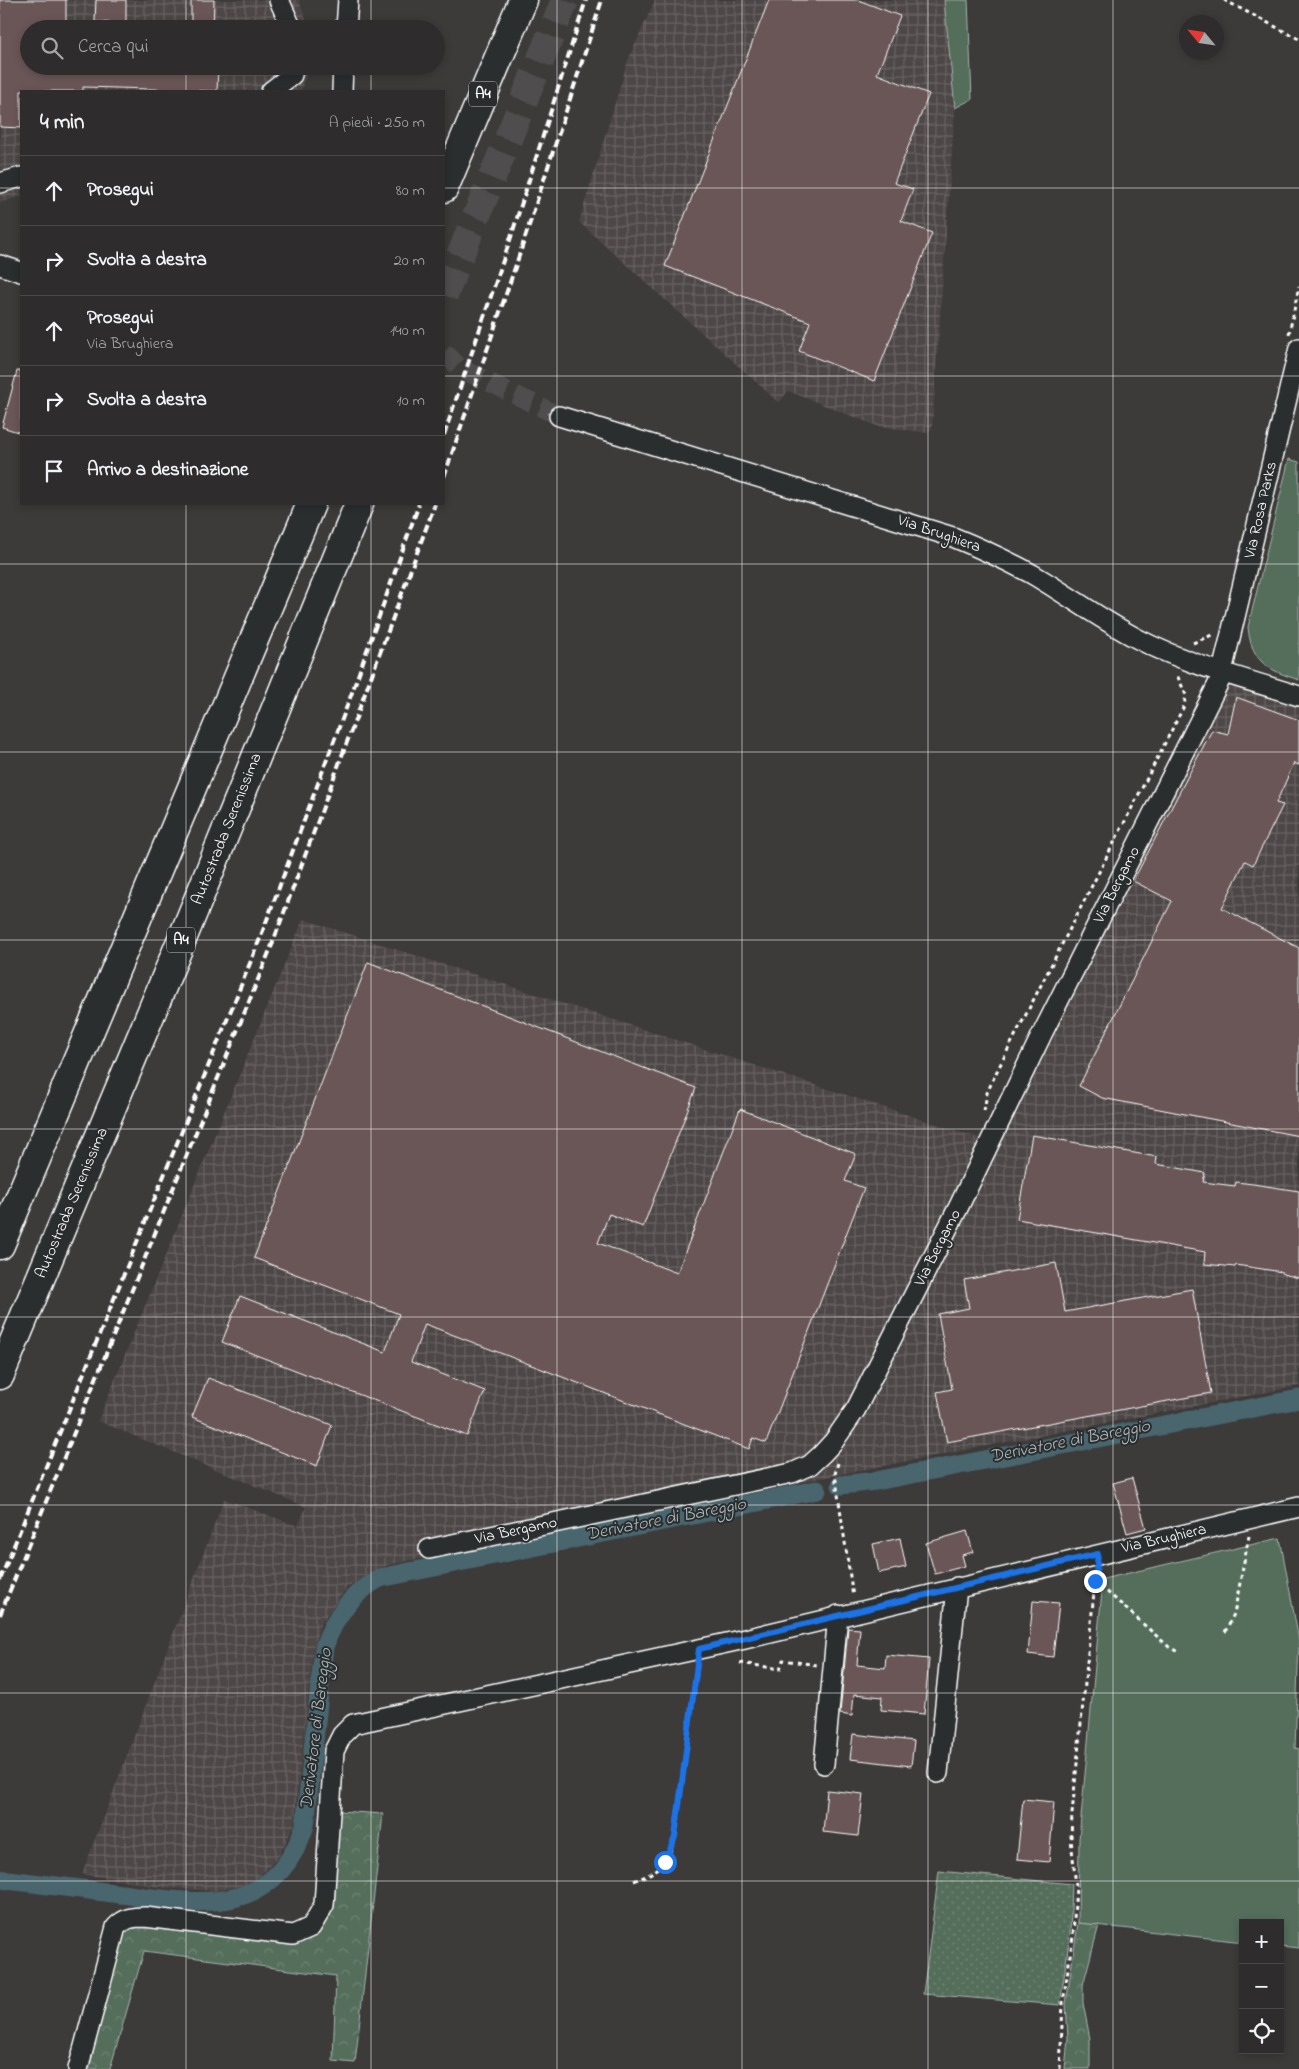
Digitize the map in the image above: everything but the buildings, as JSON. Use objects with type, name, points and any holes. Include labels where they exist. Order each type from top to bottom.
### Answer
[{"type":"highway","name":"A4","points":[[445,186],[522,0]]},
{"type":"highway","points":[[0,1246],[311,505]]},
{"type":"highway","name":"Autostrada Serenissima","points":[[0,1375],[183,936],[359,505]]},
{"type":"street","points":[[279,0],[288,20]]},
{"type":"street","points":[[347,20],[348,0]]},
{"type":"street","points":[[272,90],[292,75]]},
{"type":"street","points":[[342,90],[343,75]]},
{"type":"street","points":[[0,183],[20,177]]},
{"type":"street","points":[[0,265],[20,272]]},
{"type":"street","name":"Via Rosa Parks","points":[[1224,672],[1299,348]]},
{"type":"street","name":"Via Brughiera","points":[[559,416],[953,537],[994,554],[1033,575],[1099,618],[1141,640],[1224,672],[1299,696]]},
{"type":"street","name":"Via Bergamo","points":[[429,1549],[792,1473],[810,1465],[834,1441],[856,1408],[959,1206],[1042,1032],[1224,672]]},
{"type":"street","name":"Via Brughiera","points":[[78,2069],[116,1927],[123,1920],[129,1917],[145,1917],[293,1934],[311,1927],[324,1905],[334,1751],[342,1735],[352,1724],[738,1641],[838,1615],[1299,1507]]},
{"type":"street","points":[[938,1773],[957,1587]]},
{"type":"street","points":[[824,1764],[838,1615]]},
{"type":"path","points":[[1224,0],[1299,39]]},
{"type":"path","points":[[1225,1632],[1234,1614],[1252,1518]]},
{"type":"path","points":[[1060,2069],[1063,2003],[1073,1936],[1076,1886],[1071,1839],[1072,1814],[1098,1554]]},
{"type":"path","points":[[1095,1581],[1169,1647],[1180,1653]]},
{"type":"path","points":[[634,1881],[659,1870],[670,1853],[675,1837],[699,1649]]},
{"type":"path","points":[[740,1663],[780,1669],[783,1660],[822,1664]]},
{"type":"shaded area","points":[[0,0],[299,0],[306,20],[20,20],[20,75],[305,75],[301,90],[20,90],[20,196],[0,203]]},
{"type":"shaded area","points":[[655,0],[944,0],[955,108],[932,428],[928,433],[877,426],[788,391],[779,403],[579,222],[628,60]]},
{"type":"shaded area","points":[[1212,676],[1299,705],[1299,1386],[851,1472],[388,1565],[368,1574],[346,1589],[321,1623],[314,1644],[294,1825],[279,1856],[265,1871],[251,1884],[214,1891],[160,1887],[82,1874],[224,1499],[298,1526],[306,1507],[98,1421],[303,919],[982,1139]]},
{"type":"green space","points":[[944,0],[968,0],[972,99],[955,108]]},
{"type":"green space","points":[[1289,459],[1299,462],[1299,680],[1270,668],[1257,657],[1250,639],[1248,627]]},
{"type":"green space","points":[[1280,1538],[1299,1641],[1295,1748],[1299,1749],[1299,1948],[1284,1946],[1284,1919],[1239,1919],[1239,1942],[1078,1923],[1079,1839],[1103,1579]]},
{"type":"green space","points":[[339,1811],[383,1814],[355,2063],[333,2061],[336,1976],[144,1951],[110,2069],[84,2069],[125,1925],[308,1935]]},
{"type":"green space","points":[[939,1871],[1072,1884],[1070,1934],[1060,2005],[923,1994]]},
{"type":"green space","points":[[1078,1923],[1099,1925],[1083,1985],[1083,2003],[1090,2039],[1090,2069],[1065,2069],[1068,2038],[1066,2004]]},
{"type":"waterway","name":"Derivatore di Bareggio","points":[[841,1485],[876,1481],[1299,1399]]},
{"type":"waterway","name":"Derivatore di Bareggio","points":[[0,1879],[178,1901],[231,1899],[254,1891],[275,1877],[292,1855],[305,1825],[324,1647],[333,1626],[345,1607],[370,1584],[380,1578],[817,1490]]},
{"type":"tunnel","points":[[445,293],[565,0]]},
{"type":"tunnel","points":[[445,353],[460,368],[559,416]]},
{"type":"railway","points":[[445,432],[511,237],[586,0]]},
{"type":"railway","points":[[445,474],[524,241],[602,0]]},
{"type":"railway","points":[[0,1580],[259,941],[350,698],[419,505]]},
{"type":"railway","points":[[0,1615],[272,945],[435,505]]},
{"type":"route","points":[[665,1862],[675,1837],[699,1649],[1098,1554],[1095,1581]]}]
